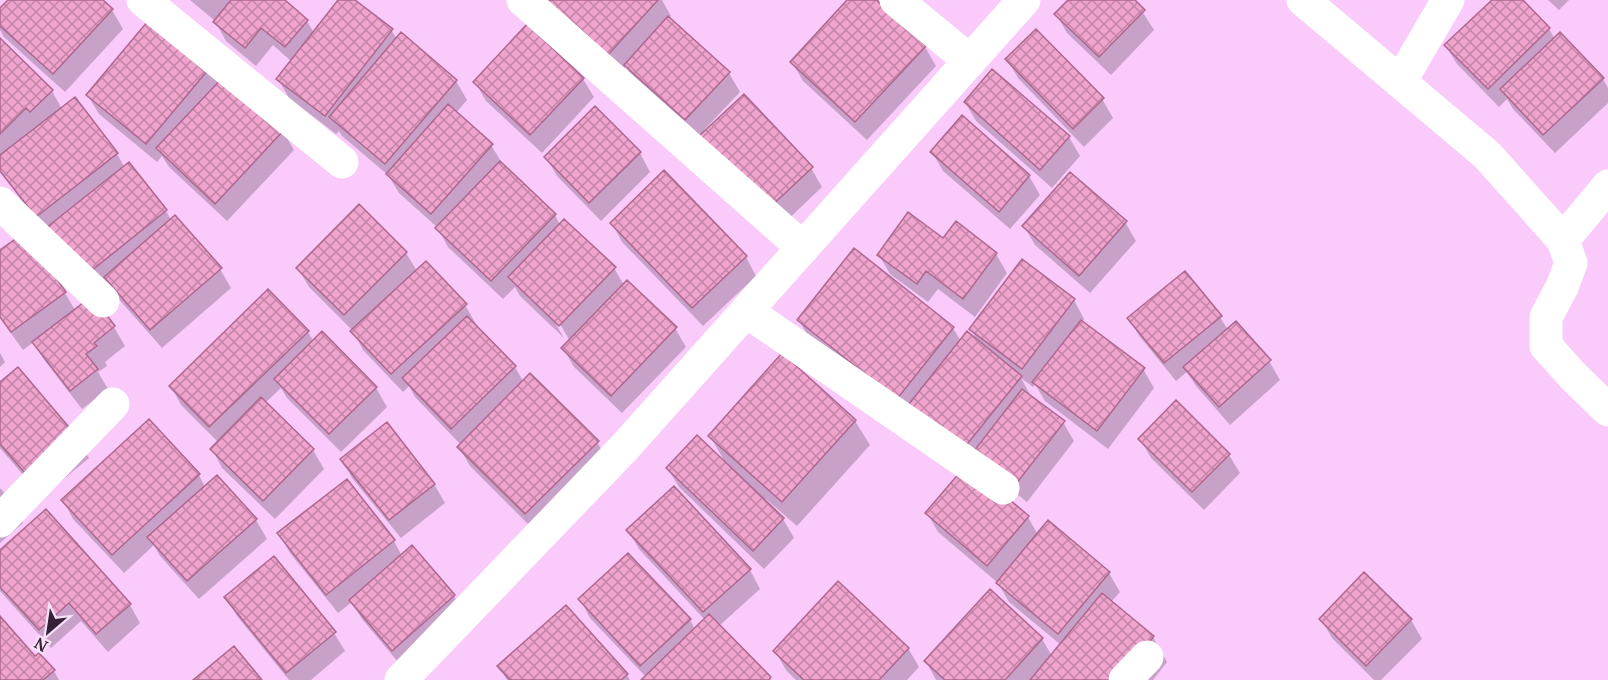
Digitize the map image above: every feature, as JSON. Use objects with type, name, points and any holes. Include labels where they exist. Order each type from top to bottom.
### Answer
[{"type":"street","points":[[143,0],[342,162]]},
{"type":"street","points":[[523,0],[803,248]]},
{"type":"street","points":[[896,0],[970,61]]},
{"type":"street","points":[[401,680],[624,448],[1024,0]]},
{"type":"street","points":[[1303,0],[1487,155],[1563,240],[1571,263],[1562,287],[1546,317],[1546,346],[1608,410]]},
{"type":"street","points":[[1400,82],[1448,0]]},
{"type":"street","points":[[1563,240],[1608,186]]},
{"type":"street","points":[[0,203],[103,301]]},
{"type":"street","points":[[746,311],[1003,489]]},
{"type":"street","points":[[0,521],[113,404]]},
{"type":"building","points":[[8,0],[103,0],[113,9],[53,74],[0,26],[0,8]]},
{"type":"building","points":[[231,0],[285,0],[308,20],[285,47],[261,28],[245,48],[213,22]]},
{"type":"building","points":[[338,0],[355,0],[393,29],[325,116],[276,79]]},
{"type":"building","points":[[545,0],[658,0],[606,57]]},
{"type":"building","points":[[847,0],[877,0],[926,46],[855,122],[790,62]]},
{"type":"building","points":[[1068,0],[1135,0],[1145,10],[1099,57],[1054,14]]},
{"type":"building","points":[[1492,0],[1523,0],[1550,28],[1488,89],[1444,45]]},
{"type":"building","points":[[153,15],[213,64],[146,144],[86,95]]},
{"type":"building","points":[[668,16],[730,72],[685,120],[624,65]]},
{"type":"building","points":[[527,24],[584,78],[530,135],[473,82]]},
{"type":"building","points":[[1036,29],[1104,98],[1073,129],[1005,59]]},
{"type":"building","points":[[401,32],[457,80],[385,164],[329,117]]},
{"type":"building","points":[[1560,32],[1604,78],[1543,135],[1500,89]]},
{"type":"building","points":[[0,38],[53,90],[30,112],[26,108],[0,134]]},
{"type":"building","points":[[992,69],[1070,136],[1040,170],[964,102]]},
{"type":"building","points":[[225,75],[284,130],[215,204],[156,148]]},
{"type":"building","points":[[744,94],[813,167],[767,210],[699,136]]},
{"type":"building","points":[[75,97],[118,153],[36,217],[0,171],[0,155]]},
{"type":"building","points":[[448,104],[493,144],[431,214],[386,174]]},
{"type":"building","points":[[595,106],[641,152],[589,203],[544,157]]},
{"type":"building","points":[[962,115],[1030,175],[999,212],[930,152]]},
{"type":"building","points":[[500,161],[556,214],[491,281],[435,228]]},
{"type":"building","points":[[129,162],[167,210],[86,275],[47,227]]},
{"type":"building","points":[[664,170],[747,256],[692,308],[610,223]]},
{"type":"building","points":[[1070,172],[1127,221],[1079,276],[1022,226]]},
{"type":"building","points":[[359,204],[407,252],[344,315],[296,268]]},
{"type":"building","points":[[908,212],[943,238],[956,221],[997,253],[963,299],[926,271],[917,284],[877,255]]},
{"type":"building","points":[[175,215],[222,268],[150,330],[104,277]]},
{"type":"building","points":[[564,219],[616,267],[559,326],[508,277]]},
{"type":"building","points":[[24,233],[66,292],[11,332],[0,317],[0,250]]},
{"type":"building","points":[[854,248],[954,327],[897,399],[797,320]]},
{"type":"building","points":[[1022,259],[1075,299],[1022,369],[969,329]]},
{"type":"building","points":[[426,261],[467,304],[391,374],[350,331]]},
{"type":"building","points":[[1185,271],[1222,316],[1164,363],[1127,318]]},
{"type":"building","points":[[627,280],[677,327],[611,396],[561,348]]},
{"type":"building","points":[[268,289],[309,331],[209,427],[169,386]]},
{"type":"building","points":[[92,296],[115,326],[94,343],[97,346],[86,354],[98,369],[70,391],[32,342]]},
{"type":"building","points":[[467,316],[516,366],[451,429],[402,378]]},
{"type":"building","points":[[1081,320],[1145,368],[1097,431],[1032,382]]},
{"type":"building","points":[[1236,321],[1271,360],[1219,407],[1183,367]]},
{"type":"building","points":[[322,331],[377,387],[329,434],[274,379]]},
{"type":"building","points":[[967,331],[1022,376],[964,448],[909,404]]},
{"type":"building","points":[[782,353],[856,420],[782,502],[708,436]]},
{"type":"building","points":[[18,367],[79,439],[30,479],[0,444],[0,382]]},
{"type":"building","points":[[530,373],[599,441],[525,514],[457,447]]},
{"type":"building","points":[[1022,389],[1065,421],[1016,484],[974,451]]},
{"type":"building","points":[[261,397],[314,449],[263,501],[210,449]]},
{"type":"building","points":[[1176,400],[1230,454],[1192,492],[1138,439]]},
{"type":"building","points":[[149,419],[200,474],[112,555],[61,500]]},
{"type":"building","points":[[387,422],[435,484],[389,520],[340,459]]},
{"type":"building","points":[[697,435],[784,518],[753,551],[666,468]]},
{"type":"building","points":[[967,464],[1029,516],[987,566],[925,513]]},
{"type":"building","points":[[217,475],[257,519],[187,581],[147,537]]},
{"type":"building","points":[[347,479],[395,540],[326,595],[277,533]]},
{"type":"building","points":[[674,486],[751,569],[703,612],[626,530]]},
{"type":"building","points":[[46,509],[131,604],[96,634],[69,603],[39,630],[0,587],[0,550]]},
{"type":"building","points":[[1048,520],[1110,572],[1058,634],[996,583]]},
{"type":"building","points":[[412,545],[455,595],[392,651],[349,600]]},
{"type":"building","points":[[628,553],[691,619],[640,666],[578,599]]},
{"type":"building","points":[[274,556],[336,632],[286,673],[224,597]]},
{"type":"building","points":[[1364,572],[1412,619],[1366,666],[1319,619]]},
{"type":"building","points":[[838,581],[909,648],[879,680],[804,680],[773,651]]},
{"type":"building","points":[[990,589],[1043,638],[1005,680],[945,680],[924,661]]},
{"type":"building","points":[[1102,593],[1154,636],[1118,680],[1030,680]]},
{"type":"building","points":[[566,605],[628,674],[621,680],[510,680],[497,666]]},
{"type":"building","points":[[709,614],[771,677],[769,680],[641,680]]},
{"type":"building","points":[[0,616],[35,656],[39,653],[55,670],[43,680],[0,680]]},
{"type":"building","points":[[234,646],[262,680],[193,680]]}]
